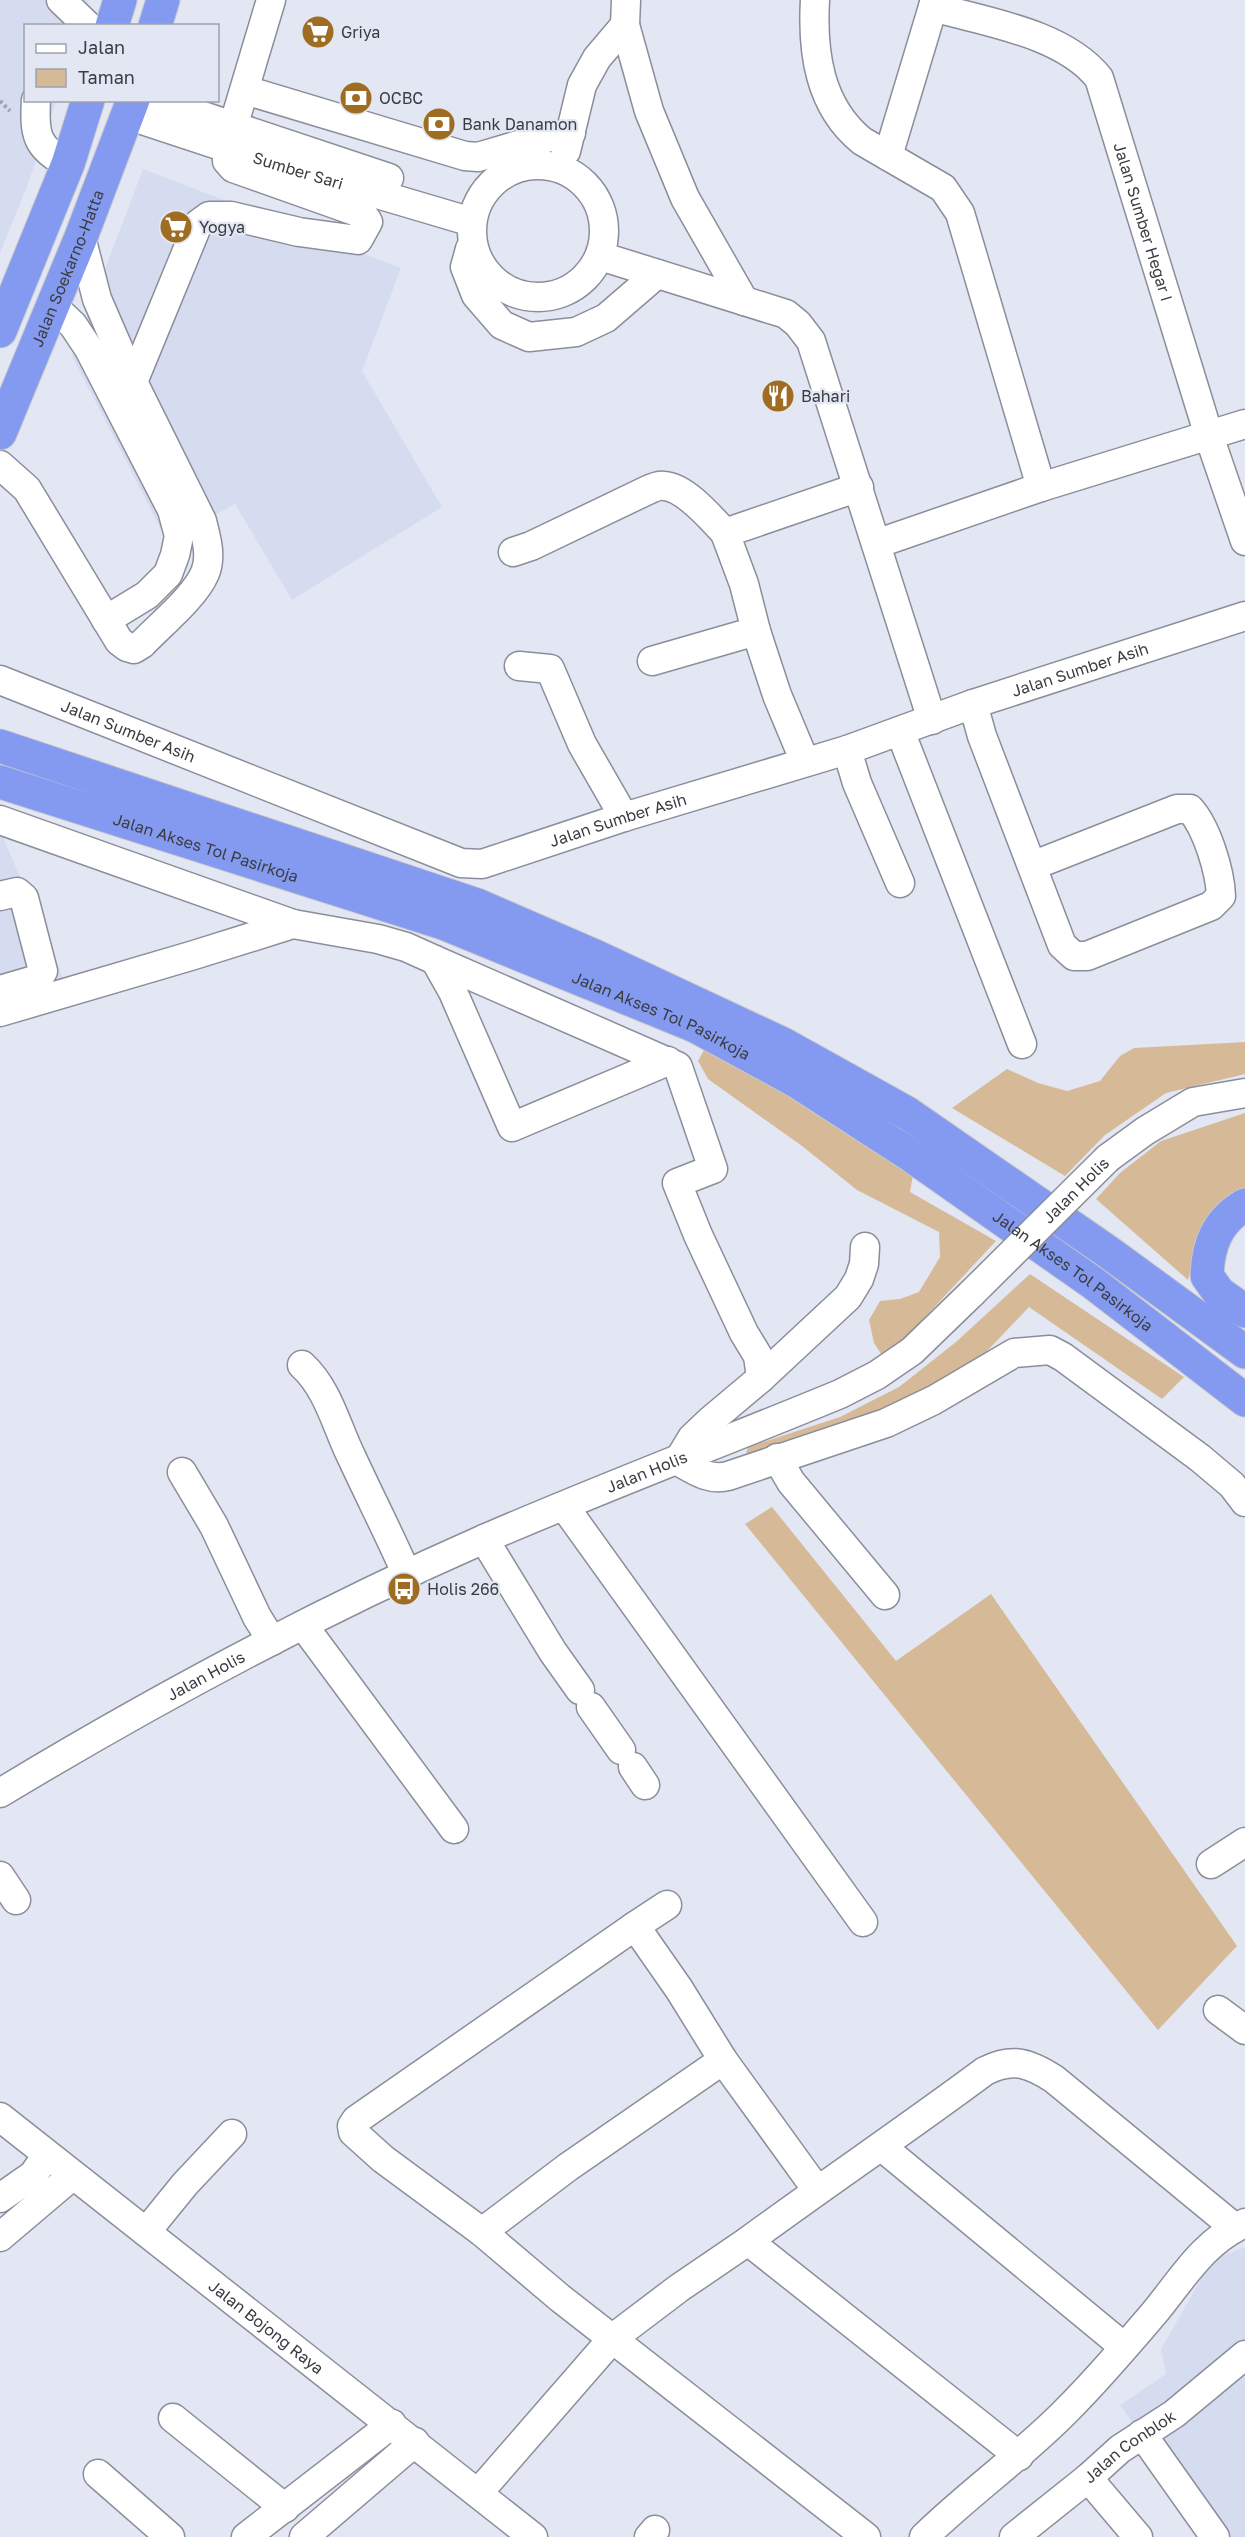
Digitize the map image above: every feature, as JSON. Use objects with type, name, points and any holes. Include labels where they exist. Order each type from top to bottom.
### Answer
[{"type":"highway","points":[[113,24],[120,0]]},
{"type":"highway","points":[[156,24],[163,0]]},
{"type":"highway","points":[[0,331],[68,164],[87,102]]},
{"type":"highway","name":"Jalan Soekarno-Hatta","points":[[0,433],[138,105]]},
{"type":"highway","name":"Jalan Akses Tol Pasirkoja","points":[[0,746],[477,905],[597,957],[783,1044],[908,1113],[1111,1254],[1245,1352]]},
{"type":"highway","name":"Jalan Akses Tol Pasirkoja","points":[[0,782],[16,790],[443,923],[695,1026],[796,1081],[912,1155],[1093,1283],[1245,1400]]},
{"type":"highway","points":[[1245,1205],[1232,1212],[1220,1226],[1211,1242],[1207,1276],[1219,1293],[1245,1311]]},
{"type":"street","points":[[133,382],[198,224],[209,216],[231,216],[299,232],[358,240],[368,222],[363,214],[232,168],[227,161],[231,137],[271,0]]},
{"type":"street","points":[[815,0],[814,33],[818,66],[825,92],[851,132],[943,188],[960,213],[1041,487]]},
{"type":"street","points":[[64,1],[86,24]]},
{"type":"street","points":[[888,156],[934,4]]},
{"type":"street","name":"Jalan Sumber Hegar I","points":[[934,4],[1056,44],[1081,59],[1099,78],[1209,436],[1245,541]]},
{"type":"street","points":[[562,168],[582,85],[626,13]]},
{"type":"street","points":[[626,13],[649,111],[685,198],[744,301]]},
{"type":"street","points":[[245,90],[465,156],[478,157],[532,141],[571,133]]},
{"type":"street","points":[[36,102],[34,126],[40,144],[50,155],[68,164]]},
{"type":"street","name":"Sumber Sari","points":[[138,105],[473,223]]},
{"type":"street","points":[[473,223],[477,256],[486,272],[498,284],[530,297],[548,297],[565,292],[580,283],[592,271],[600,256],[605,235],[603,214],[595,195],[580,179],[562,168],[542,164],[521,166],[502,174],[486,188],[473,223],[465,267],[476,296],[502,325],[529,337],[576,332],[606,318],[657,274]]},
{"type":"street","points":[[0,465],[27,489],[119,641],[127,647],[134,649],[191,592],[205,572],[208,546],[202,521],[133,382],[97,299],[81,237]]},
{"type":"street","points":[[600,256],[786,314],[811,341],[932,720]]},
{"type":"street","points":[[53,306],[73,325],[89,349],[172,510],[179,536],[176,555],[168,574],[147,595],[106,620]]},
{"type":"street","points":[[876,544],[1041,487],[1245,424]]},
{"type":"street","points":[[513,552],[531,546],[650,489],[663,485],[675,489],[697,505],[725,533],[744,584],[756,631],[777,694],[805,762]]},
{"type":"street","points":[[725,533],[859,487]]},
{"type":"street","name":"Jalan Sumber Asih","points":[[0,680],[461,863],[482,864],[847,750],[973,704],[1245,616]]},
{"type":"street","points":[[652,660],[756,631]]},
{"type":"street","points":[[519,666],[550,669],[582,744],[624,818]]},
{"type":"street","points":[[973,704],[982,736],[1062,945],[1074,956],[1087,956],[1211,906],[1221,896],[1220,882],[1200,820],[1190,809],[1176,809],[1032,866]]},
{"type":"street","points":[[900,731],[1022,1044]]},
{"type":"street","points":[[847,750],[857,783],[900,883]]},
{"type":"street","points":[[0,820],[292,924],[378,939],[406,947],[678,1067],[713,1169],[677,1183],[698,1235],[758,1356],[761,1378]]},
{"type":"street","points":[[0,978],[25,969],[28,958],[6,894],[21,894],[26,902],[43,971],[38,979],[0,990]]},
{"type":"street","points":[[0,1012],[194,956],[292,924]]},
{"type":"street","points":[[435,960],[453,992],[512,1127],[678,1067]]},
{"type":"street","name":"Jalan Holis","points":[[0,1793],[80,1746],[272,1641],[407,1575],[484,1539],[840,1394],[877,1375],[912,1351],[1108,1158],[1145,1131],[1193,1102],[1245,1093]]},
{"type":"street","points":[[865,1247],[864,1264],[859,1279],[848,1297],[692,1438],[678,1461],[698,1472],[719,1478],[886,1424],[934,1400],[1014,1353],[1050,1350],[1063,1357],[1200,1458],[1232,1485],[1245,1502]]},
{"type":"street","points":[[302,1365],[317,1380],[326,1395],[353,1460],[407,1575]]},
{"type":"street","points":[[777,1458],[792,1482],[885,1595]]},
{"type":"street","points":[[182,1472],[214,1526],[257,1617],[272,1641]]},
{"type":"street","points":[[564,1506],[863,1922]]},
{"type":"street","points":[[484,1539],[553,1652],[633,1767]]},
{"type":"street","points":[[303,1625],[453,1829]]},
{"type":"street","points":[[1211,1864],[1245,1842]]},
{"type":"street","points":[[0,1876],[16,1900]]},
{"type":"street","points":[[667,1905],[356,2120],[352,2126],[353,2132],[383,2159],[482,2232],[560,2298],[866,2537]]},
{"type":"street","points":[[635,1926],[679,1989],[723,2060],[817,2190]]},
{"type":"street","points":[[1218,2010],[1245,2030]]},
{"type":"street","points":[[482,2232],[568,2167],[723,2060]]},
{"type":"street","points":[[479,2492],[613,2338],[679,2288],[882,2147],[985,2071],[1003,2063],[1035,2067],[1054,2079],[1240,2226],[1210,2244],[1192,2263],[1158,2309],[1067,2410],[1019,2456],[955,2507],[924,2537]]},
{"type":"street","name":"Jalan Bojong Raya","points":[[0,2117],[72,2176],[393,2424],[533,2537]]},
{"type":"street","points":[[146,2232],[185,2184],[232,2134]]},
{"type":"street","points":[[882,2147],[1124,2348]]},
{"type":"street","points":[[0,2198],[33,2175],[47,2155]]},
{"type":"street","points":[[0,2237],[72,2176]]},
{"type":"street","points":[[748,2241],[1019,2456]]},
{"type":"street","name":"Jalan Conblok","points":[[1014,2537],[1088,2478],[1120,2449],[1174,2414],[1245,2355]]},
{"type":"street","points":[[173,2418],[285,2508]]},
{"type":"street","points":[[246,2537],[393,2424]]},
{"type":"street","points":[[1142,2434],[1215,2537]]},
{"type":"street","points":[[304,2537],[415,2442]]},
{"type":"street","points":[[98,2474],[170,2537]]},
{"type":"street","points":[[1088,2478],[1138,2537]]},
{"type":"shaded area","points":[[0,0],[89,0],[81,24],[24,24],[24,102],[56,102],[28,184],[0,253]]},
{"type":"shaded area","points":[[143,169],[401,268],[362,371],[442,507],[292,600],[235,504],[167,541],[72,356]]},
{"type":"shaded area","points":[[0,830],[63,978],[0,997]]},
{"type":"shaded area","points":[[1245,2247],[1245,2537],[1214,2537],[1120,2405],[1166,2374],[1161,2349],[1212,2260]]},
{"type":"green space","points":[[1245,1042],[1245,1074],[1166,1093],[1105,1135],[1065,1176],[952,1108],[1007,1069],[1038,1083],[1067,1091],[1100,1081],[1120,1056],[1134,1048]]},
{"type":"green space","points":[[704,1050],[781,1086],[913,1175],[910,1192],[996,1241],[885,1360],[874,1343],[869,1320],[880,1301],[900,1299],[919,1292],[940,1257],[939,1232],[857,1190],[802,1146],[708,1079],[698,1061]]},
{"type":"green space","points":[[1245,1113],[1245,1191],[1199,1234],[1188,1280],[1096,1199],[1120,1173],[1161,1141]]},
{"type":"green space","points":[[1030,1274],[1184,1377],[1162,1399],[1029,1307],[971,1368],[912,1403],[751,1458],[746,1454],[748,1447],[840,1417],[899,1387],[956,1342]]},
{"type":"green space","points":[[772,1507],[896,1661],[991,1594],[1237,1946],[1158,2030],[745,1524]]},
{"type":"place","name":"Griya","points":[[318,32]]},
{"type":"place","name":"OCBC","points":[[356,98]]},
{"type":"place","name":"Bank Danamon","points":[[439,124]]},
{"type":"place","name":"Yogya","points":[[176,227]]},
{"type":"place","name":"Bahari","points":[[778,396]]},
{"type":"place","name":"Holis 266","points":[[404,1589]]}]
